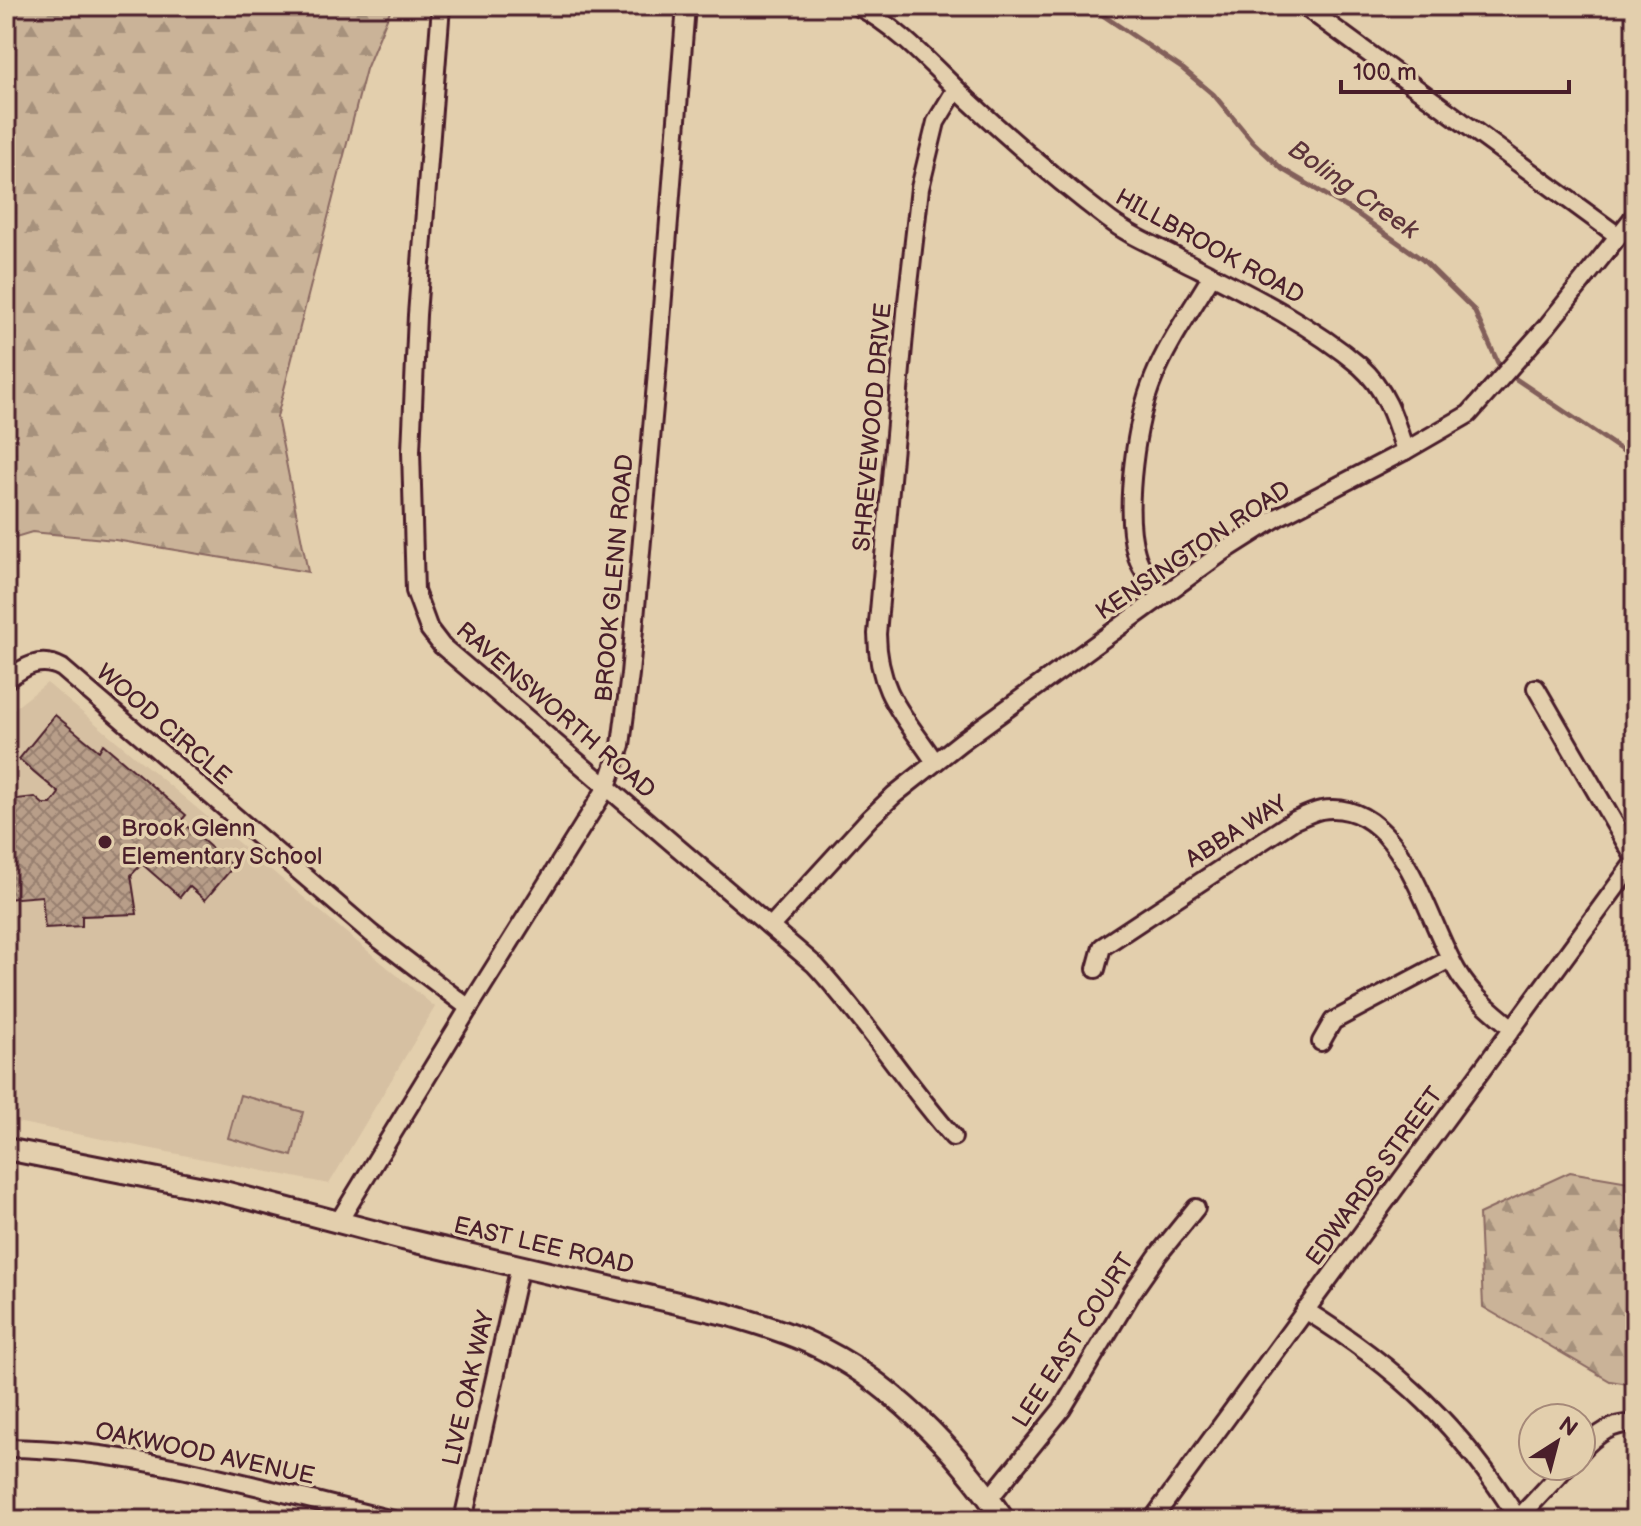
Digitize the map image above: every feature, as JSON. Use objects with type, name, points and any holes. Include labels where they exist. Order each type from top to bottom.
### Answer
[{"type":"street","name":"RAVENSWORTH ROAD","points":[[441,6],[412,400],[415,591],[429,629],[442,646],[771,926],[837,989],[925,1106],[953,1137]]},
{"type":"street","name":"BROOK GLENN ROAD","points":[[339,1221],[607,787],[621,745],[630,674],[686,6]]},
{"type":"street","name":"HILLBROOK ROAD","points":[[857,6],[892,30],[1037,162],[1108,219],[1131,235],[1212,275],[1316,334],[1362,368],[1388,402],[1405,451]]},
{"type":"street","points":[[1304,6],[1617,235]]},
{"type":"street","name":"SHREVEWOOD DRIVE","points":[[935,762],[899,712],[882,680],[877,662],[877,634],[920,188],[936,122],[956,89]]},
{"type":"street","name":"KENSINGTON ROAD","points":[[771,926],[869,819],[935,762],[1162,595],[1278,517],[1454,424],[1480,404],[1635,215]]},
{"type":"street","points":[[1162,595],[1147,577],[1136,556],[1132,532],[1132,490],[1141,419],[1155,373],[1212,275]]},
{"type":"street","name":"WOOD CIRCLE","points":[[6,680],[31,664],[48,663],[62,668],[372,934],[469,1008]]},
{"type":"street","points":[[1536,688],[1635,860]]},
{"type":"street","name":"ABBA WAY","points":[[1096,969],[1102,947],[1293,821],[1320,810],[1343,810],[1386,832],[1400,852],[1450,959],[1473,995],[1512,1028]]},
{"type":"street","name":"EDWARDS STREET","points":[[1152,1520],[1635,860]]},
{"type":"street","points":[[1321,1042],[1333,1021],[1450,959]]},
{"type":"street","name":"EAST LEE ROAD","points":[[6,1149],[224,1192],[403,1239],[729,1315],[775,1329],[812,1344],[859,1372],[906,1408],[968,1472],[1004,1520]]},
{"type":"street","name":"LEE EAST COURT","points":[[989,1499],[1062,1409],[1133,1291],[1196,1208]]},
{"type":"street","name":"LIVE OAK WAY","points":[[463,1520],[520,1266]]},
{"type":"street","points":[[1305,1310],[1366,1351],[1438,1412],[1464,1440],[1518,1519],[1552,1482]]},
{"type":"street","points":[[1597,1438],[1609,1428],[1624,1423],[1635,1424]]},
{"type":"street","name":"OAKWOOD AVENUE","points":[[6,1448],[87,1451],[151,1462],[393,1520]]},
{"type":"shaded area","points":[[47,683],[435,1007],[329,1184],[6,1120],[6,715]]},
{"type":"green space","points":[[6,6],[392,6],[366,69],[277,417],[308,572],[115,540],[32,532],[6,540]]},
{"type":"green space","points":[[240,1095],[303,1112],[292,1156],[228,1138]]},
{"type":"green space","points":[[1570,1172],[1635,1183],[1635,1385],[1610,1381],[1483,1307],[1479,1214]]},
{"type":"building","name":"Brook Glenn Elementary School","points":[[55,715],[99,751],[103,744],[186,815],[181,821],[233,867],[205,900],[189,886],[180,897],[142,864],[131,875],[137,914],[82,916],[82,926],[45,928],[42,896],[6,899],[6,793],[8,800],[35,797],[43,804],[51,804],[59,793],[19,759]]},
{"type":"waterway","name":"Boling Creek","points":[[1089,6],[1183,69],[1214,95],[1253,142],[1282,169],[1353,211],[1423,260],[1474,310],[1498,363]]},
{"type":"waterway","name":"Boling Creek","points":[[1516,379],[1635,459]]},
{"type":"place","name":"Brook Glenn Elementary School","points":[[105,842]]}]
